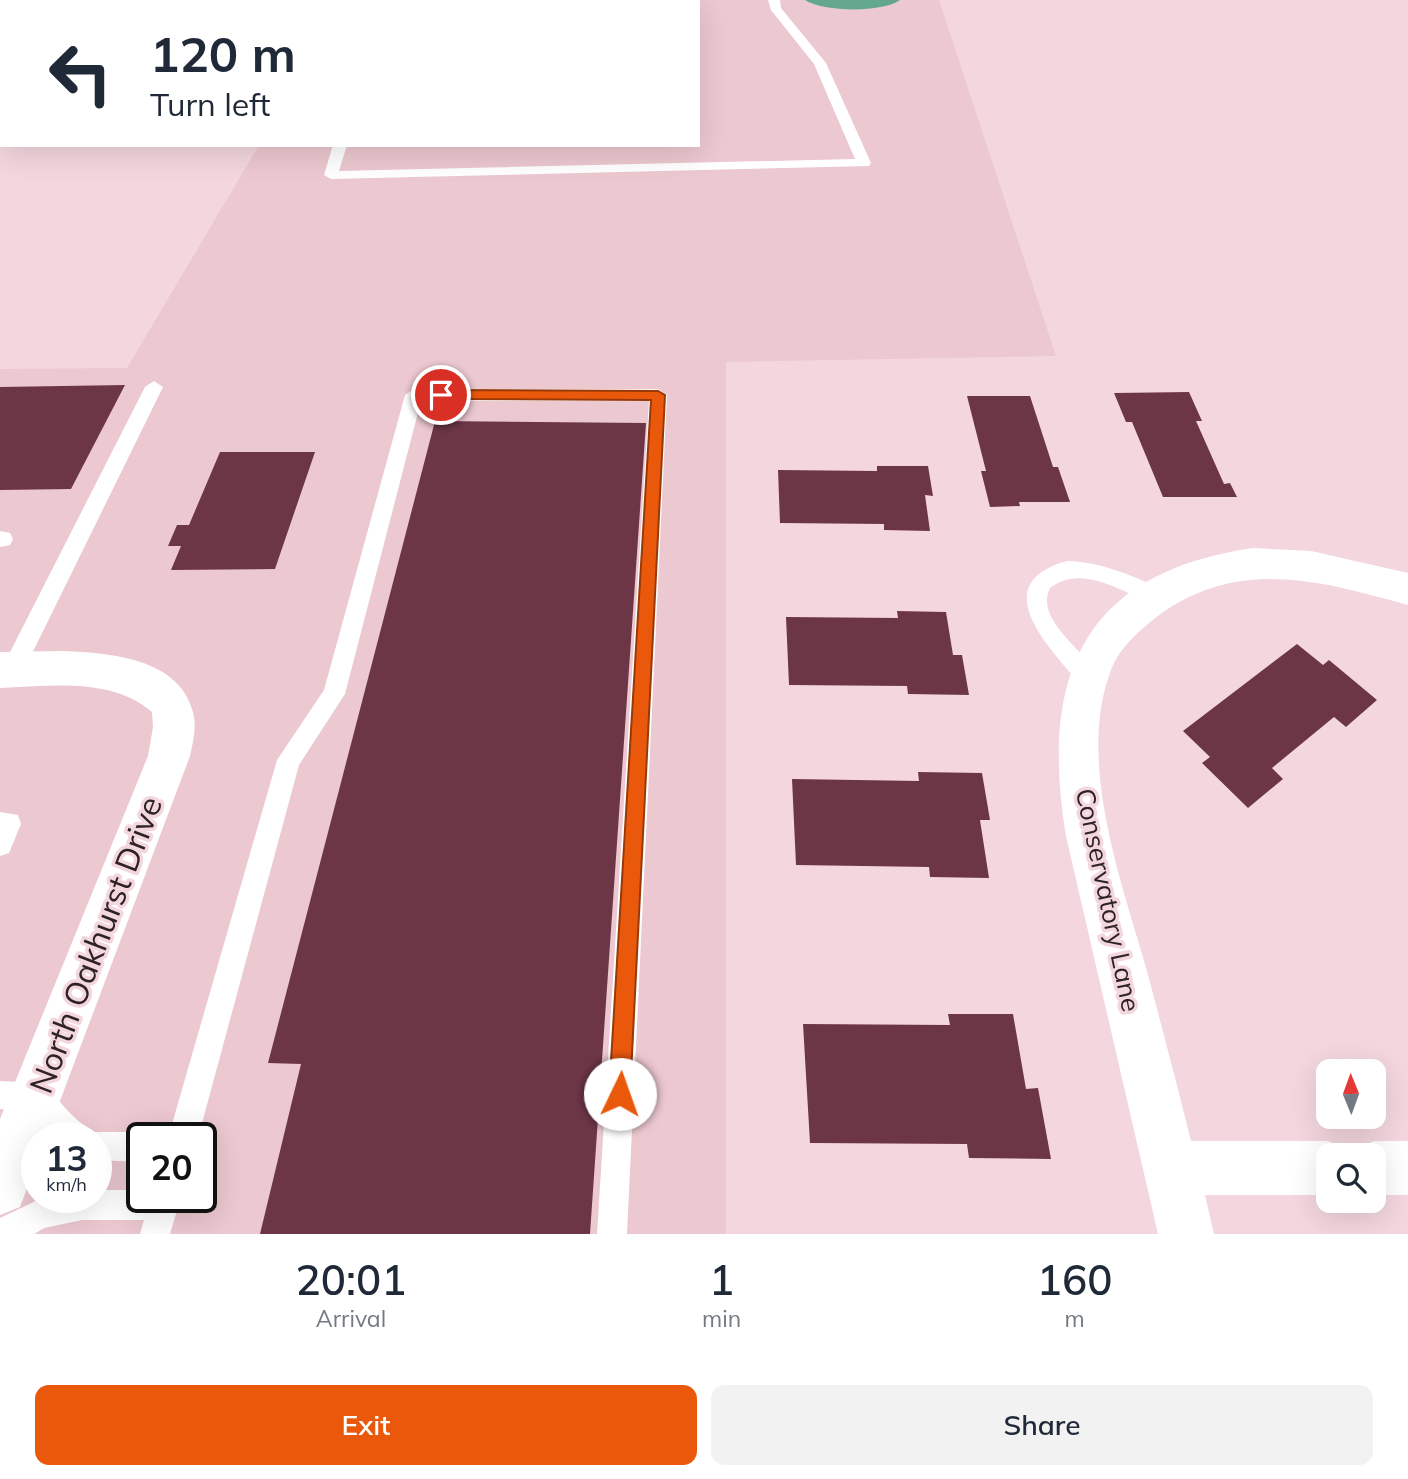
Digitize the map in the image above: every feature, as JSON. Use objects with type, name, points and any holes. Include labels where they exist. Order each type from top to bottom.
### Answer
[{"type":"street","name":"Conservatory Lane","points":[[1186,1234],[1091,845],[1078,753],[1081,708],[1088,677],[1103,647],[1154,596],[1208,573],[1242,565],[1276,563],[1322,567],[1408,589]]},
{"type":"street","name":"North Oakhurst Drive","points":[[0,1187],[17,1097],[169,757],[175,723],[167,699],[141,681],[102,671],[6,670]]},
{"type":"street","points":[[1171,1168],[1316,1168]]},
{"type":"street","points":[[1386,1168],[1408,1168]]},
{"type":"lane","points":[[339,147],[331,175],[864,163],[820,63],[775,8],[774,0]]},
{"type":"lane","points":[[6,670],[154,387]]},
{"type":"lane","points":[[187,1122],[289,760],[334,694],[414,395],[658,395],[612,1234]]},
{"type":"lane","points":[[1088,677],[1042,620],[1036,602],[1038,589],[1048,576],[1067,570],[1085,570],[1104,574],[1154,596]]},
{"type":"lane","points":[[0,824],[9,824],[0,844]]},
{"type":"lane","points":[[17,1097],[52,1122]]},
{"type":"lane","points":[[2,1234],[40,1214],[82,1205],[126,1209]]},
{"type":"shaded area","points":[[700,0],[939,0],[1056,356],[726,362],[726,1234],[0,1234],[0,369],[127,368],[258,147],[700,147]]},
{"type":"shaded area","points":[[805,0],[900,0],[867,9],[838,9]]},
{"type":"building","points":[[125,385],[71,489],[0,490],[0,387]]},
{"type":"building","points":[[1189,392],[1202,421],[1196,421],[1224,484],[1230,483],[1237,497],[1163,497],[1132,422],[1126,422],[1114,393]]},
{"type":"building","points":[[967,396],[1030,396],[1053,467],[1058,467],[1070,502],[1019,502],[1020,506],[990,507],[981,471],[986,471]]},
{"type":"building","points":[[435,421],[646,423],[590,1234],[260,1234],[301,1064],[268,1063]]},
{"type":"building","points":[[220,452],[315,452],[275,569],[171,570],[181,546],[168,546],[177,525],[189,525]]},
{"type":"building","points":[[877,466],[928,466],[933,496],[925,495],[930,531],[884,530],[884,524],[780,523],[778,470],[877,471]]},
{"type":"building","points":[[897,611],[946,612],[953,655],[962,655],[969,695],[908,694],[907,686],[789,685],[786,617],[898,618]]},
{"type":"building","points":[[1297,644],[1323,665],[1329,660],[1377,700],[1346,727],[1334,717],[1272,768],[1283,779],[1248,808],[1202,763],[1210,757],[1183,731]]},
{"type":"building","points":[[918,772],[982,773],[990,820],[980,820],[989,878],[930,877],[929,867],[796,865],[792,779],[919,781]]},
{"type":"building","points":[[948,1014],[1013,1014],[1026,1089],[1038,1088],[1051,1159],[969,1158],[967,1144],[810,1143],[803,1024],[950,1025]]},
{"type":"route","points":[[441,395],[658,395],[620,1094]]}]
